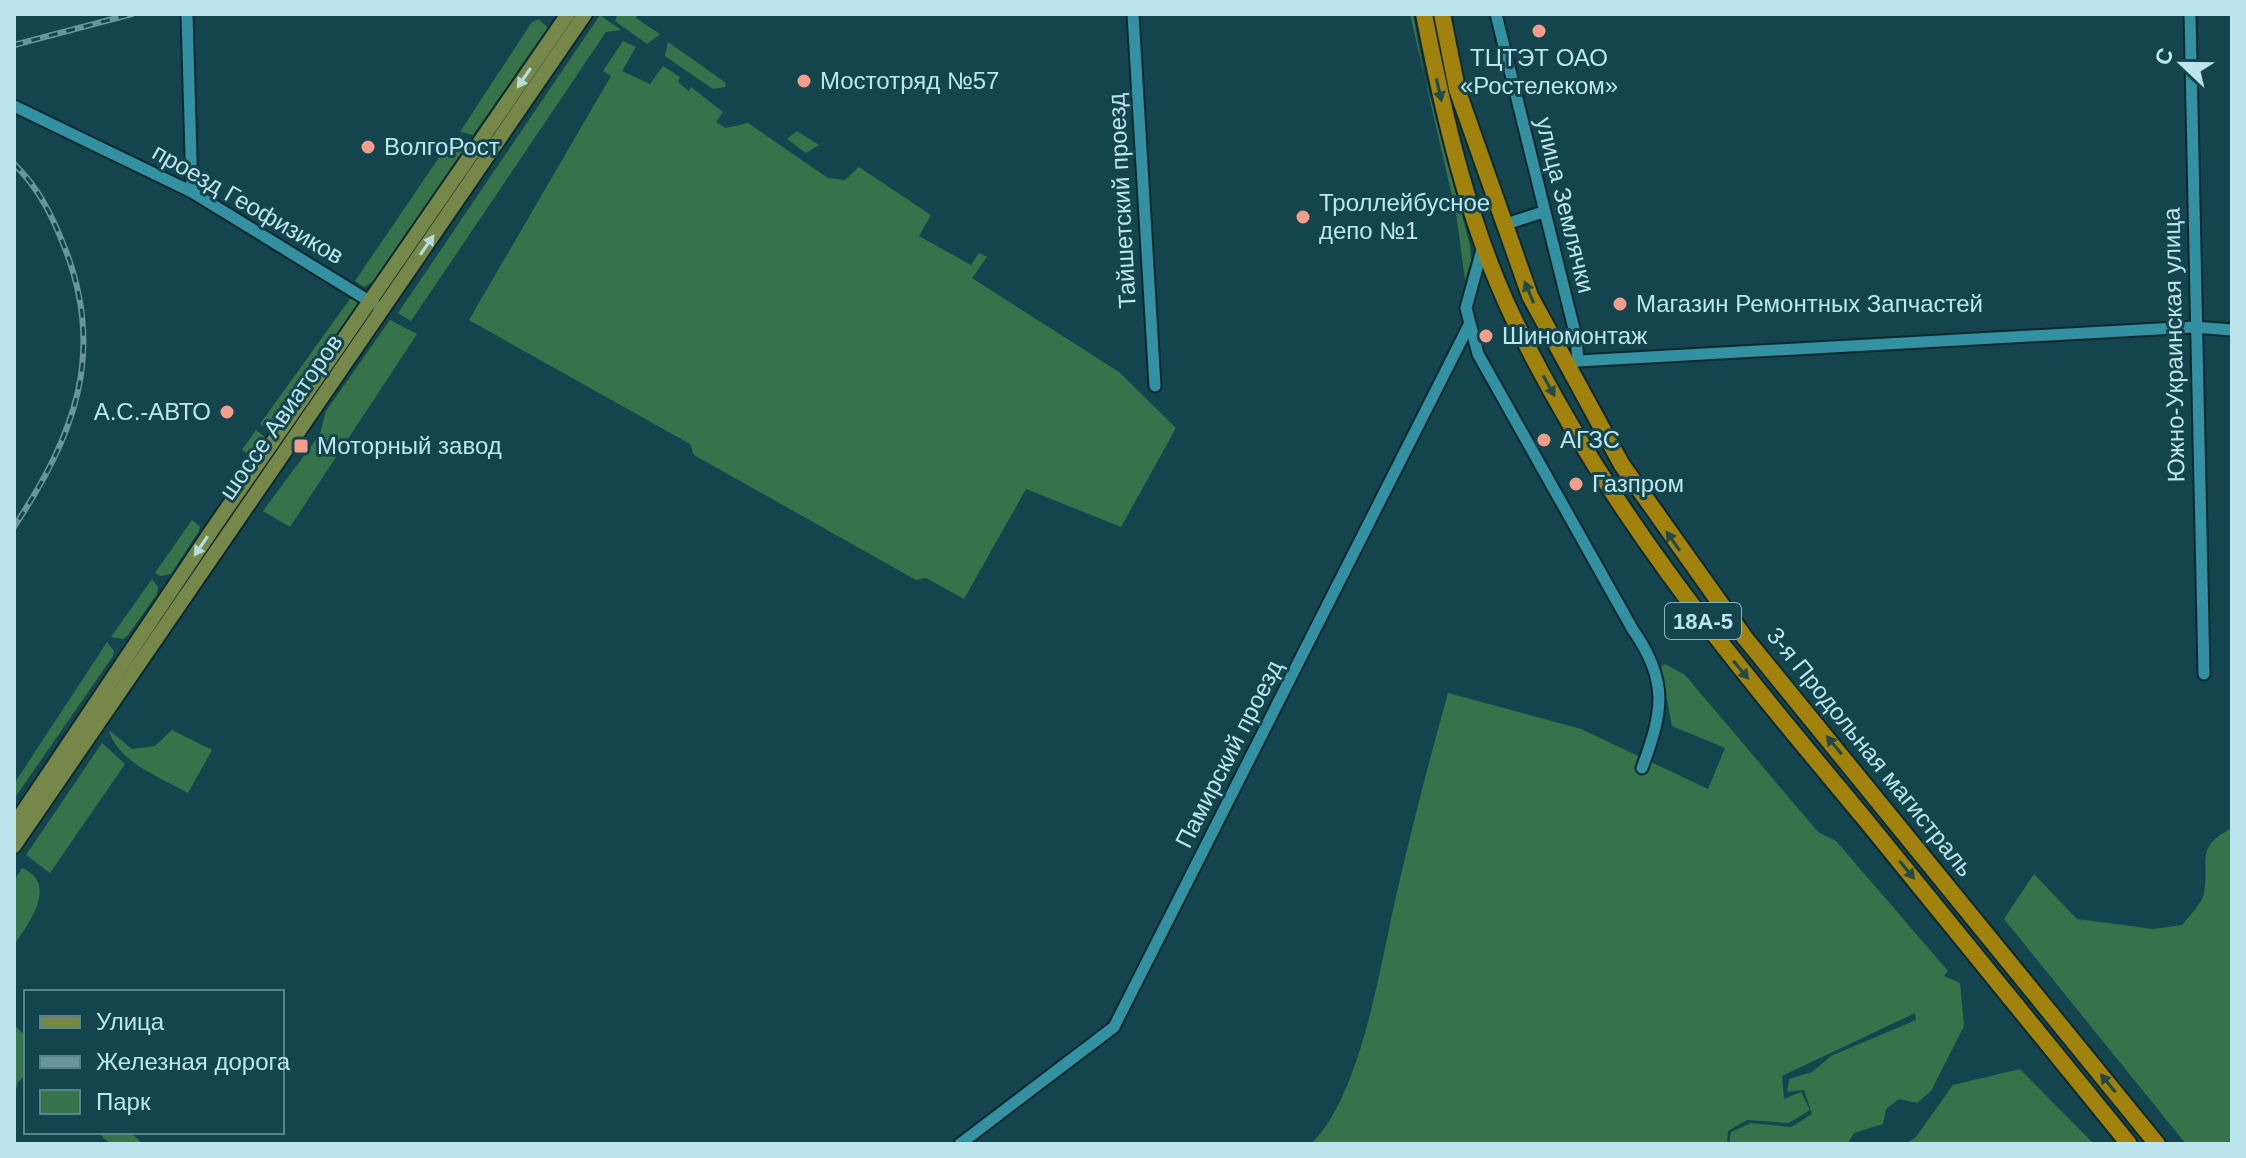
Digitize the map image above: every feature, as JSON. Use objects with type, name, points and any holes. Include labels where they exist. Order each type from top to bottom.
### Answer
[{"type":"highway","name":"3-я Продольная магистраль","points":[[1424,14],[1439,93],[1484,241],[1510,310],[1600,477],[1655,559],[1730,656],[2129,1144]]},
{"type":"highway","name":"3-я Продольная магистраль","points":[[1442,14],[1457,89],[1530,296],[1622,465],[1745,638],[2157,1144]]},
{"type":"highway","points":[[1578,361],[1582,394]]},
{"type":"main road","name":"шоссе Авиаторов","points":[[14,846],[568,14]]},
{"type":"main road","name":"шоссе Авиаторов","points":[[14,825],[212,530],[585,14]]},
{"type":"street","points":[[187,14],[192,192]]},
{"type":"street","name":"Тайшетский проезд","points":[[1133,14],[1155,386]]},
{"type":"street","name":"улица Землячки","points":[[1496,14],[1576,337],[1578,361]]},
{"type":"street","name":"Южно-Украинская улица","points":[[2190,14],[2194,327],[2204,674]]},
{"type":"street","name":"проезд Геофизиков","points":[[14,106],[192,192],[377,305]]},
{"type":"street","points":[[1503,225],[1543,212]]},
{"type":"street","points":[[1484,241],[1466,308],[1468,327],[1478,354],[1633,630],[1652,656],[1660,709],[1642,768]]},
{"type":"street","name":"Памирский проезд","points":[[960,1144],[1114,1027],[1468,327]]},
{"type":"street","points":[[1578,361],[2194,327],[2232,330]]},
{"type":"green space","points":[[618,14],[638,14],[636,18],[660,34],[647,44],[615,21]]},
{"type":"green space","points":[[1410,14],[1413,14],[1424,74],[1470,245],[1471,261],[1465,280],[1456,213]]},
{"type":"green space","points":[[600,15],[621,30],[606,32],[411,321],[398,313]]},
{"type":"green space","points":[[539,19],[548,28],[473,135],[460,132],[532,22]]},
{"type":"green space","points":[[623,41],[636,47],[622,71],[650,84],[663,66],[680,77],[678,82],[689,91],[691,87],[723,112],[716,122],[726,128],[748,123],[828,178],[845,180],[859,167],[931,215],[919,236],[971,265],[979,253],[987,257],[972,278],[1119,372],[1176,428],[1121,527],[1026,489],[964,599],[926,578],[916,580],[694,455],[690,444],[469,320],[611,76],[603,71]]},
{"type":"green space","points":[[668,42],[726,83],[725,87],[713,89],[665,56]]},
{"type":"green space","points":[[797,131],[819,145],[806,153],[787,139]]},
{"type":"green space","points":[[453,137],[467,147],[376,280],[364,287],[355,281]]},
{"type":"green space","points":[[352,296],[361,302],[270,430],[260,424]]},
{"type":"green space","points":[[390,320],[417,334],[290,527],[263,511],[320,434],[326,411]]},
{"type":"green space","points":[[256,430],[265,437],[252,456],[242,450]]},
{"type":"green space","points":[[192,520],[200,527],[199,531],[171,574],[160,576],[155,573]]},
{"type":"green space","points":[[152,579],[158,587],[157,594],[128,635],[123,639],[111,637]]},
{"type":"green space","points":[[107,642],[114,651],[113,656],[14,799],[14,784]]},
{"type":"green space","points":[[1665,664],[1685,675],[1818,832],[1836,841],[1948,971],[1944,976],[1960,983],[1964,1026],[1931,1091],[1917,1103],[1899,1099],[1886,1109],[1883,1124],[1854,1133],[1847,1144],[1729,1144],[1731,1132],[1751,1123],[1791,1127],[1812,1114],[1804,1090],[1787,1092],[1789,1079],[1812,1072],[1831,1056],[1916,1020],[1915,1013],[1782,1076],[1784,1099],[1801,1092],[1810,1110],[1789,1123],[1747,1120],[1728,1131],[1727,1144],[1311,1144],[1329,1121],[1344,1092],[1368,1024],[1398,888],[1448,693],[1581,729],[1708,789],[1725,748],[1672,726],[1661,667]]},
{"type":"green space","points":[[109,730],[132,749],[155,746],[172,730],[212,750],[188,793],[131,760],[121,751]]},
{"type":"green space","points":[[102,743],[125,764],[50,873],[26,855]]},
{"type":"green space","points":[[2232,828],[2232,1144],[2186,1144],[2004,919],[2034,874],[2077,919],[2153,929],[2182,925],[2203,897],[2208,848]]},
{"type":"green space","points":[[22,868],[33,875],[39,884],[40,894],[32,917],[14,945],[14,881]]},
{"type":"green space","points":[[14,1025],[24,1034],[24,1077],[18,1082],[14,1097]]},
{"type":"green space","points":[[2020,1069],[2094,1144],[1905,1144],[1916,1137],[1953,1085]]},
{"type":"green space","points":[[100,1134],[132,1134],[143,1144],[110,1144]]},
{"type":"railway","points":[[14,45],[132,14]]},
{"type":"railway","points":[[14,164],[44,202],[54,223],[77,285],[83,322],[83,358],[78,392],[68,426],[53,460],[14,527]]},
{"type":"place","name":"ТЦТЭТ ОАО «Ростелеком»","points":[[1539,31]]},
{"type":"place","name":"Мостотряд №57","points":[[804,81]]},
{"type":"place","name":"ВолгоРост","points":[[368,147]]},
{"type":"place","name":"Троллейбусное депо №1","points":[[1303,217]]},
{"type":"place","name":"Магазин Ремонтных Запчастей","points":[[1620,304]]},
{"type":"place","name":"Шиномонтаж","points":[[1486,336]]},
{"type":"place","name":"А.С.-АВТО","points":[[227,412]]},
{"type":"place","name":"АГЗС","points":[[1544,440]]},
{"type":"place","name":"Моторный завод","points":[[301,446]]},
{"type":"place","name":"Газпром","points":[[1576,484]]}]
